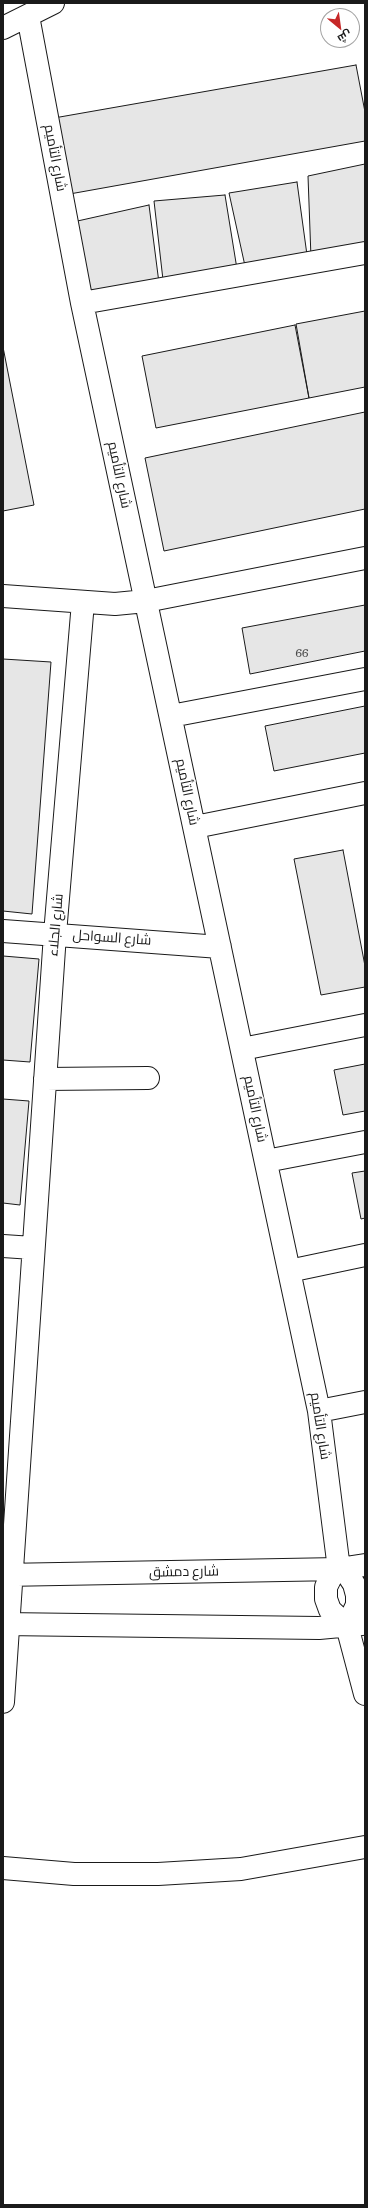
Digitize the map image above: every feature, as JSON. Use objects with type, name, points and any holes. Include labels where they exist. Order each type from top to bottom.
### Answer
[{"type":"street","points":[[5,23],[28,16],[53,3]]},
{"type":"street","name":"شارع التأميم","points":[[28,16],[82,303],[319,1411],[339,1569]]},
{"type":"street","points":[[82,303],[365,253]]},
{"type":"street","points":[[3,596],[115,604],[146,601],[365,558]]},
{"type":"street","name":"شارع الجلاء","points":[[7,1575],[34,1248],[55,934],[83,602]]},
{"type":"street","points":[[171,716],[365,679]]},
{"type":"street","points":[[195,827],[365,793]]},
{"type":"street","name":"شارع السواحل","points":[[3,931],[220,947]]},
{"type":"street","points":[[242,1049],[365,1025]]},
{"type":"street","points":[[45,1079],[148,1078]]},
{"type":"street","points":[[266,1161],[365,1142]]},
{"type":"street","points":[[3,1246],[34,1248]]},
{"type":"street","points":[[289,1270],[365,1255]]},
{"type":"street","points":[[319,1411],[365,1402]]},
{"type":"street","name":"شارع دمشق","points":[[7,1575],[339,1569],[365,1565]]},
{"type":"street","points":[[356,1624],[330,1610],[326,1599],[326,1587],[331,1577],[339,1569],[348,1575],[354,1584],[357,1595],[356,1624],[365,1694]]},
{"type":"street","points":[[3,1702],[7,1575]]},
{"type":"street","points":[[6,1624],[319,1628],[356,1624]]},
{"type":"street","points":[[3,1868],[74,1874],[158,1874],[241,1869],[365,1847]]},
{"type":"building","points":[[356,65],[365,112],[365,141],[64,195],[54,118]]},
{"type":"building","points":[[365,164],[365,247],[311,258],[308,176]]},
{"type":"building","points":[[297,182],[307,255],[245,266],[229,193]]},
{"type":"building","points":[[225,195],[237,269],[163,280],[154,201]]},
{"type":"building","points":[[149,205],[159,283],[89,296],[73,222]]},
{"type":"building","points":[[365,311],[365,387],[309,398],[296,324]]},
{"type":"building","points":[[295,325],[309,398],[156,428],[142,356]]},
{"type":"building","points":[[3,347],[34,505],[3,511]]},
{"type":"building","points":[[365,412],[365,509],[164,551],[145,458]]},
{"type":"building","points":[[365,605],[365,651],[250,674],[242,628]]},
{"type":"building","points":[[3,659],[51,662],[32,914],[3,911]]},
{"type":"building","points":[[365,706],[365,753],[274,771],[265,726]]},
{"type":"building","points":[[343,850],[365,966],[365,987],[321,995],[294,859]]},
{"type":"building","points":[[3,956],[39,959],[30,1062],[3,1060]]},
{"type":"building","points":[[365,1064],[365,1111],[343,1115],[334,1070]]},
{"type":"building","points":[[3,1099],[29,1101],[20,1205],[3,1203]]},
{"type":"building","points":[[365,1171],[365,1218],[361,1219],[352,1173]]}]
